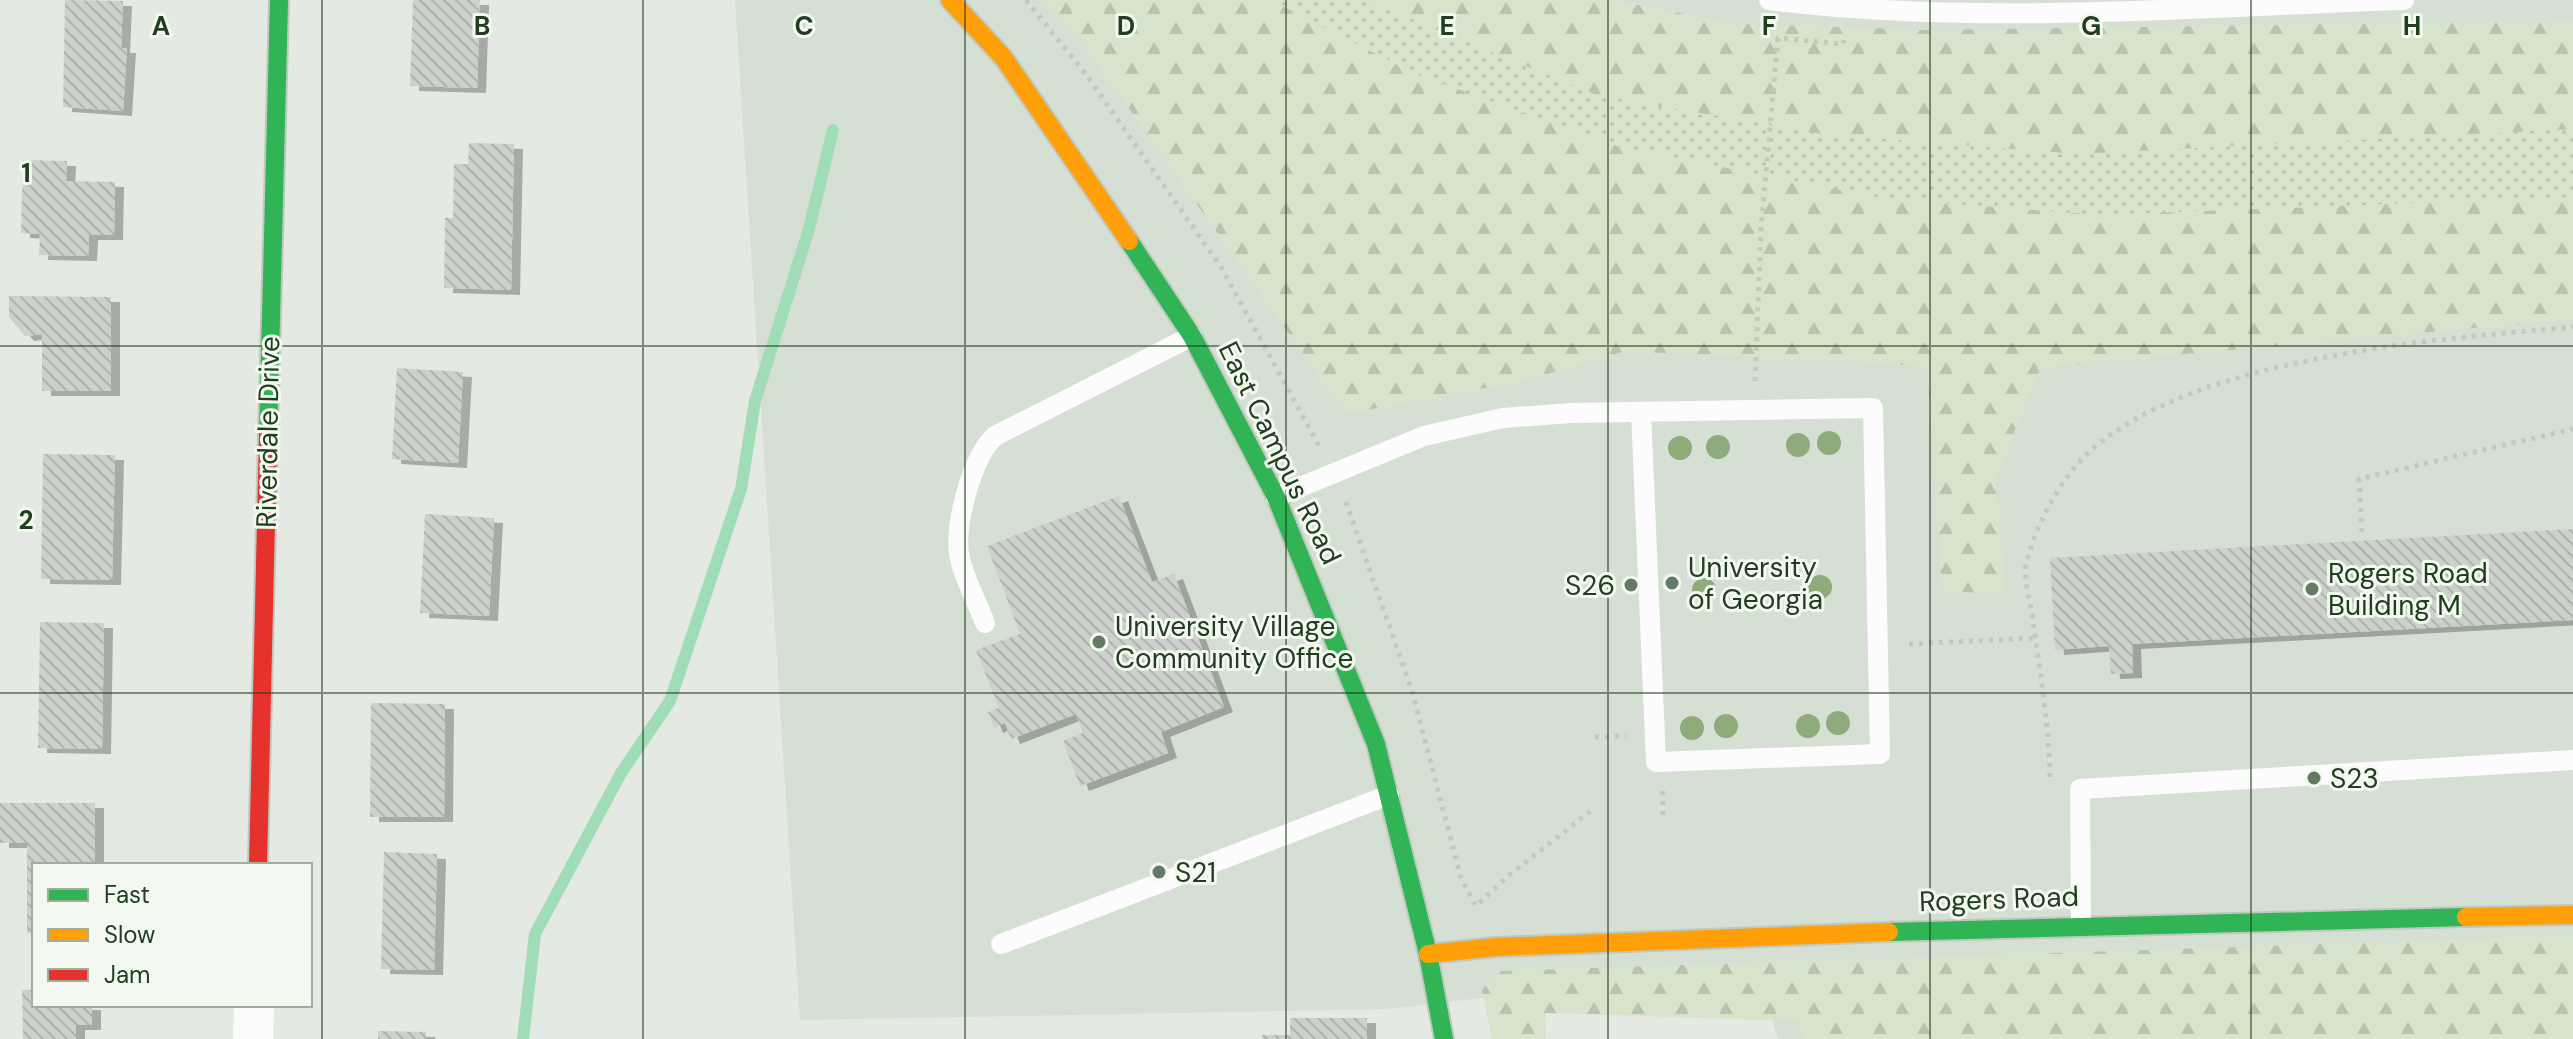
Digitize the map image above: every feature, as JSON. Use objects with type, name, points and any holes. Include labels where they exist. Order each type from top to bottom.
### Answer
[{"type":"street","name":"Riverdale Drive","points":[[258,863],[279,0]]},
{"type":"street","name":"East Campus Road","points":[[950,0],[1003,57],[1192,336],[1276,497],[1376,744],[1428,954],[1444,1039]]},
{"type":"street","name":"Rogers Road","points":[[1428,954],[1496,947],[2081,924],[2573,915]]},
{"type":"street","points":[[253,1039],[254,1007]]},
{"type":"lane","points":[[1769,0],[1957,14],[2404,0]]},
{"type":"lane","points":[[985,623],[959,553],[965,502],[984,448],[995,436],[1192,336]]},
{"type":"lane","points":[[1276,497],[1424,436],[1461,425],[1544,415],[1641,412],[1873,408],[1880,754],[1656,762],[1641,412]]},
{"type":"lane","points":[[2081,924],[2080,789],[2573,760]]},
{"type":"lane","points":[[1001,944],[1389,795]]},
{"type":"path","points":[[1026,0],[1085,73],[1221,267],[1324,454]]},
{"type":"path","points":[[1753,410],[1761,228],[1778,38],[1843,44]]},
{"type":"path","points":[[2051,793],[2049,733],[2026,563],[2050,502],[2087,455],[2127,427],[2170,403],[2261,370],[2432,340],[2573,327]]},
{"type":"path","points":[[2362,532],[2359,479],[2573,429]]},
{"type":"path","points":[[1344,498],[1412,691],[1461,878],[1476,906],[1508,876],[1592,810]]},
{"type":"path","points":[[1878,645],[2036,638]]},
{"type":"shaded area","name":"University of Georgia","points":[[735,0],[2573,0],[2573,1039],[1778,1039],[1767,1002],[1507,995],[1386,1009],[800,1020]]},
{"type":"green space","points":[[1043,0],[1271,0],[1415,74],[1620,147],[1887,199],[2099,215],[2573,197],[2573,319],[2041,367],[1995,478],[2006,594],[1942,591],[1927,366],[1625,351],[1527,380],[1346,414],[1087,49]]},
{"type":"green space","points":[[1271,0],[1366,0],[1400,16],[1822,134],[2077,154],[2573,129],[2573,197],[2099,215],[1887,199],[1620,147],[1415,74]]},
{"type":"green space","points":[[1366,0],[1612,0],[1737,24],[1925,30],[2573,21],[2573,129],[2077,154],[1822,134],[1596,95]]},
{"type":"green space","points":[[2573,936],[2573,1039],[1803,1039],[1799,1021],[1545,1013],[1546,1039],[1492,1039],[1482,990],[1499,971]]},
{"type":"building","points":[[65,0],[123,1],[121,48],[127,48],[123,111],[63,107]]},
{"type":"building","points":[[413,0],[480,0],[477,88],[410,86]]},
{"type":"building","points":[[469,143],[514,144],[511,290],[444,288],[445,218],[453,218],[454,164],[468,164]]},
{"type":"building","points":[[23,160],[67,161],[66,181],[115,182],[114,235],[89,235],[88,256],[39,255],[40,234],[21,233]]},
{"type":"building","points":[[9,296],[111,297],[111,391],[42,391],[42,334],[25,336],[9,317]]},
{"type":"building","points":[[397,368],[463,372],[458,463],[392,459]]},
{"type":"building","points":[[43,454],[115,455],[112,580],[41,579]]},
{"type":"building","name":"University Village Community Office","points":[[1119,496],[1152,582],[1174,574],[1224,707],[1161,732],[1168,753],[1080,786],[1063,741],[1083,733],[1076,714],[1011,739],[1005,723],[994,728],[988,712],[999,708],[976,650],[1020,634],[987,546]]},
{"type":"building","points":[[425,514],[494,518],[489,616],[420,613]]},
{"type":"building","name":"Rogers Road Building M","points":[[2573,529],[2573,620],[2132,644],[2133,673],[2111,674],[2109,646],[2055,650],[2050,558]]},
{"type":"building","points":[[40,622],[104,623],[102,749],[38,748]]},
{"type":"building","points":[[371,703],[445,704],[444,817],[370,817]]},
{"type":"building","points":[[0,803],[95,803],[95,863],[32,863],[32,933],[27,933],[27,843],[0,843]]},
{"type":"building","points":[[384,852],[437,854],[434,970],[381,969]]},
{"type":"building","points":[[22,990],[32,990],[32,1007],[92,1007],[92,1025],[76,1025],[76,1039],[23,1039]]},
{"type":"building","points":[[1290,1018],[1367,1018],[1367,1039],[1262,1039],[1262,1035],[1290,1035]]},
{"type":"building","points":[[378,1031],[426,1032],[426,1039],[378,1039]]},
{"type":"waterway","points":[[523,1039],[535,934],[621,773],[670,701],[741,489],[755,401],[809,229],[833,130]]},
{"type":"traffic: fast","points":[[268,436],[279,0]]},
{"type":"traffic: fast","points":[[1129,241],[1192,336],[1276,497],[1376,744],[1428,954],[1444,1039]]},
{"type":"traffic: fast","points":[[1889,932],[2466,917]]},
{"type":"traffic: slow","points":[[950,0],[1003,57],[1129,241]]},
{"type":"traffic: slow","points":[[2466,917],[2573,915]]},
{"type":"traffic: slow","points":[[1428,954],[1496,947],[1889,932]]},
{"type":"traffic: jam","points":[[258,863],[268,436]]},
{"type":"place","name":"University of Georgia","points":[[1672,583]]},
{"type":"place","name":"S26","points":[[1631,585]]},
{"type":"place","name":"Rogers Road Building M","points":[[2312,589]]},
{"type":"place","name":"University Village Community Office","points":[[1099,642]]},
{"type":"place","name":"S23","points":[[2314,778]]},
{"type":"place","name":"S21","points":[[1159,872]]}]
